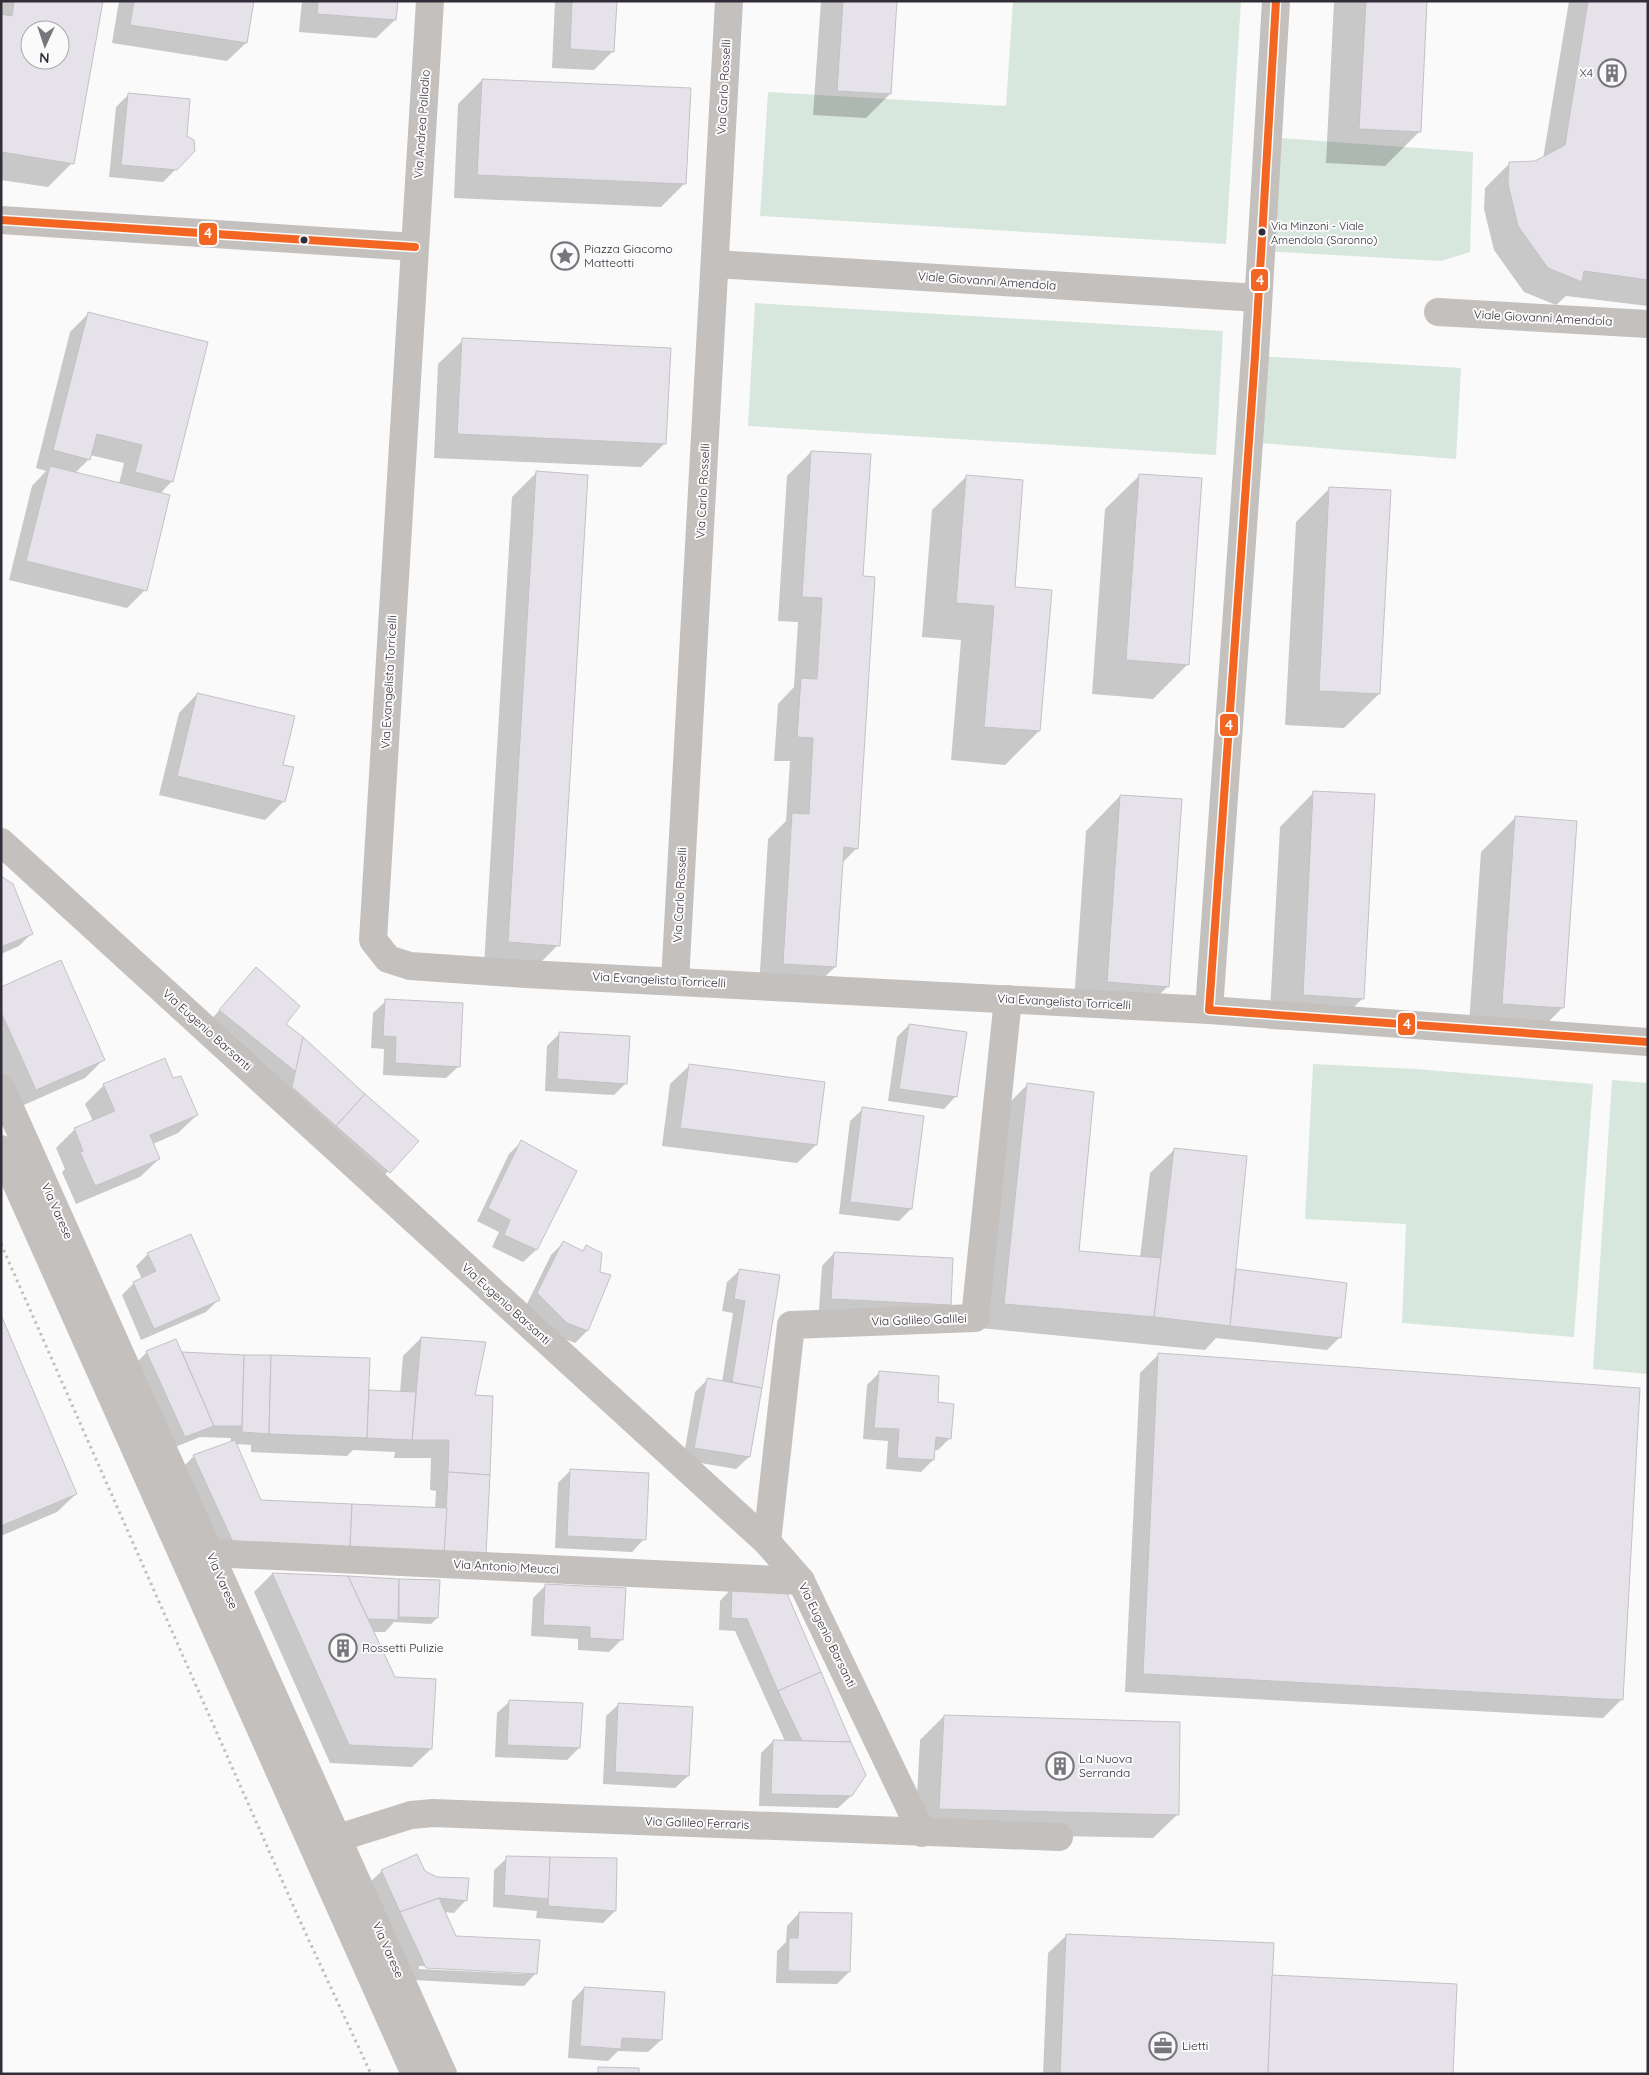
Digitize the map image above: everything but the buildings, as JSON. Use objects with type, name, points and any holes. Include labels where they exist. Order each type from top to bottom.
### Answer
[{"type":"street","name":"Via Andrea Palladio","points":[[415,247],[430,1]]},
{"type":"street","name":"Via Carlo Rosselli","points":[[675,980],[729,1]]},
{"type":"street","points":[[1209,1010],[1258,298],[1276,1]]},
{"type":"street","points":[[1,220],[415,247]]},
{"type":"street","name":"Via Evangelista Torricelli","points":[[415,247],[373,940],[388,959],[410,966],[526,974],[675,980],[1209,1010],[1648,1042]]},
{"type":"street","name":"Viale Giovanni Amendola","points":[[715,264],[1258,298]]},
{"type":"street","name":"Viale Giovanni Amendola","points":[[1438,312],[1648,324]]},
{"type":"street","name":"Via Eugenio Barsanti","points":[[1,842],[767,1542],[801,1581],[922,1833]]},
{"type":"street","name":"Via Galileo Galilei","points":[[767,1542],[791,1325],[975,1318],[1008,999]]},
{"type":"street","name":"Via Varese","points":[[1,1088],[443,2074]]},
{"type":"street","name":"Via Varese","points":[[1,1149],[415,2074]]},
{"type":"street","name":"Via Antonio Meucci","points":[[210,1553],[801,1581]]},
{"type":"street","name":"Via Galileo Ferraris","points":[[338,1838],[411,1815],[433,1813],[1059,1837]]},
{"type":"path","points":[[1,1244],[300,1921],[371,2074]]},
{"type":"shaded area","points":[[1013,1],[1241,1],[1226,244],[760,216],[768,92],[1006,106]]},
{"type":"shaded area","points":[[1268,137],[1473,152],[1470,252],[1441,261],[1261,251]]},
{"type":"shaded area","points":[[755,303],[1223,331],[1216,455],[748,426]]},
{"type":"shaded area","points":[[1255,356],[1461,368],[1456,459],[1249,442]]},
{"type":"shaded area","points":[[1313,1064],[1416,1069],[1593,1084],[1574,1337],[1402,1323],[1406,1224],[1305,1219]]},
{"type":"shaded area","points":[[1612,1080],[1648,1083],[1648,1374],[1593,1369]]},
{"type":"transit line","name":"4","points":[[1276,1],[1255,356],[1209,1010],[1648,1042]]},
{"type":"transit line","name":"4","points":[[1,220],[415,247]]},
{"type":"place","name":"X4","points":[[1612,73]]},
{"type":"place","name":"Via Minzoni - Viale Amendola (Saronno)","points":[[1262,232]]},
{"type":"place","name":"Piazza Giacomo Matteotti","points":[[565,256]]},
{"type":"place","name":"Rossetti Pulizie","points":[[343,1648]]},
{"type":"place","name":"La Nuova Serranda","points":[[1060,1766]]},
{"type":"place","name":"Lietti","points":[[1163,2046]]}]
